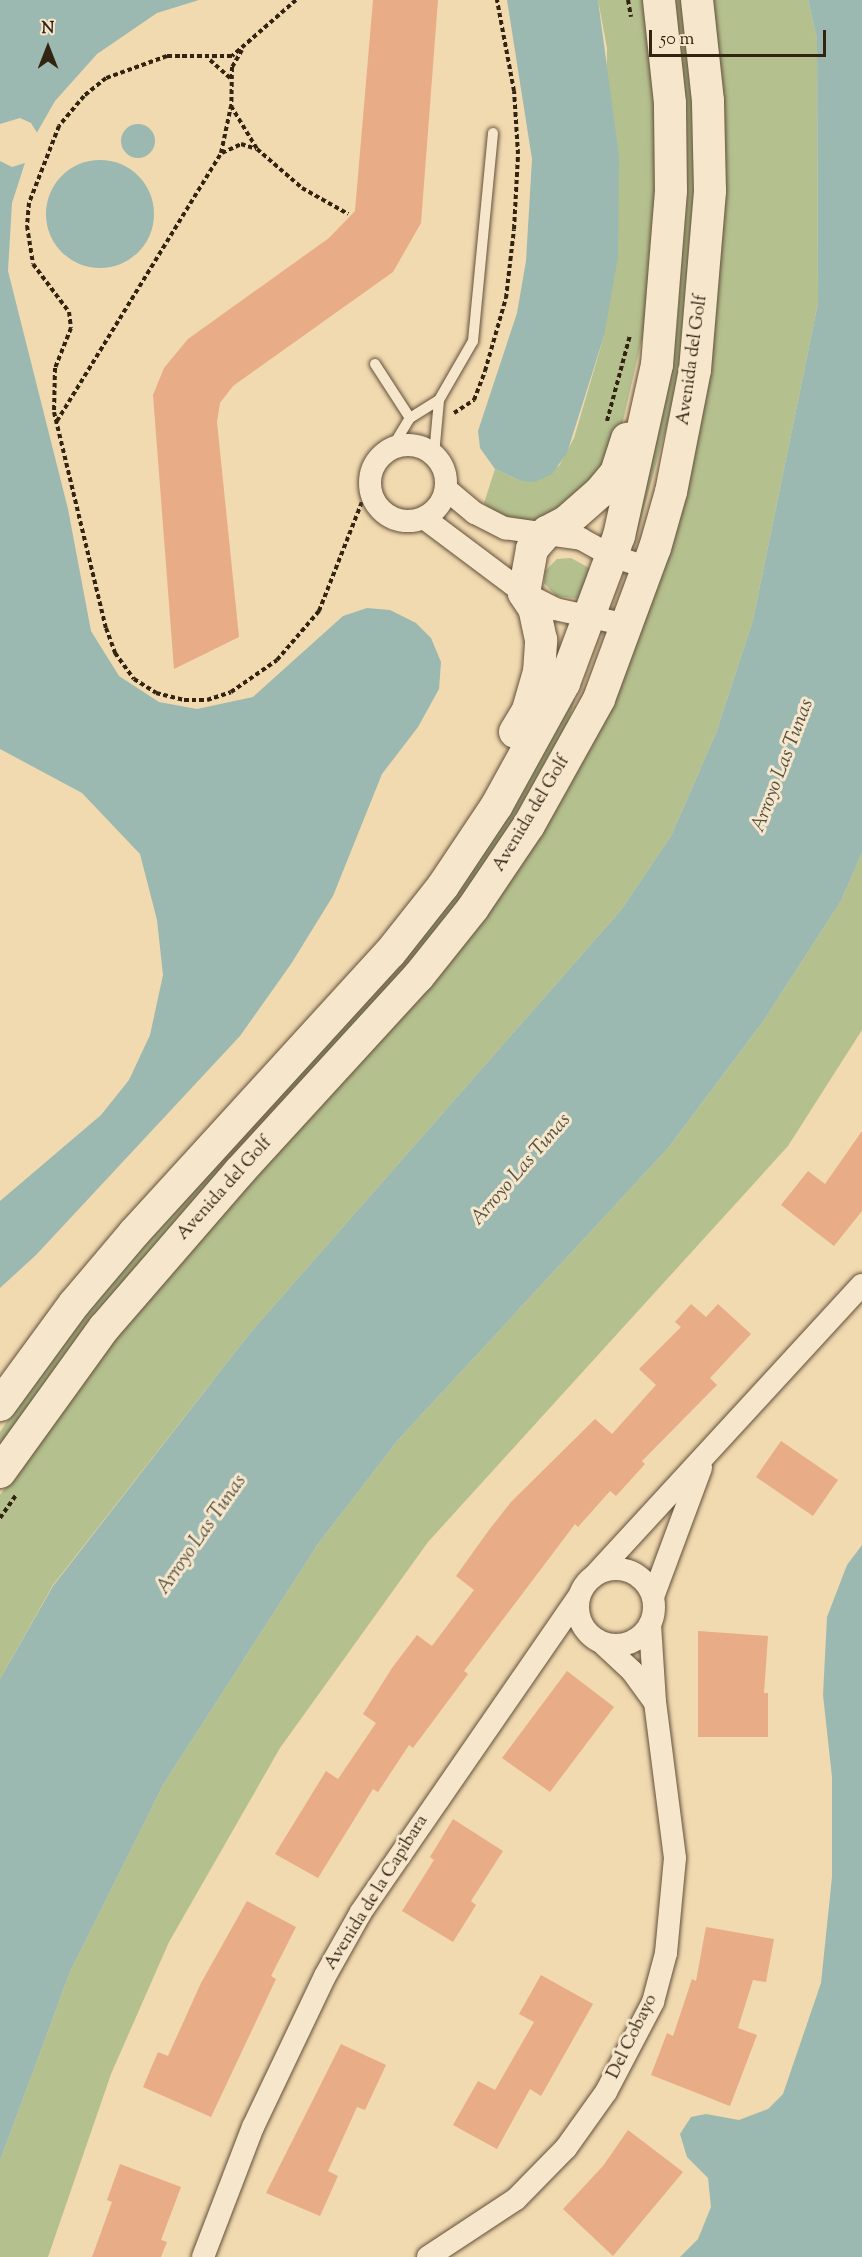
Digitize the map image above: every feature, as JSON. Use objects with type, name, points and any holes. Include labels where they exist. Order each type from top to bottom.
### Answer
[{"type":"street","name":"Avenida del Golf","points":[[0,1405],[74,1304],[126,1242],[390,953],[443,886],[496,805],[564,683],[612,556],[647,423],[668,257],[670,103],[659,0]]},
{"type":"street","name":"Avenida del Golf","points":[[0,1472],[126,1301],[418,977],[473,908],[529,825],[598,699],[648,568],[684,430],[701,317],[710,191],[708,101],[697,0]]},
{"type":"street","points":[[390,953],[528,710],[539,672],[541,640],[534,608],[524,593],[532,549],[547,532],[566,522],[616,473],[668,257]]},
{"type":"street","points":[[393,446],[421,447],[434,455],[443,467],[446,489],[436,509],[424,518],[394,518],[382,511],[369,484],[372,469],[393,446]]},
{"type":"street","points":[[446,489],[475,513],[505,528],[547,532],[580,539],[612,556],[648,568]]},
{"type":"street","points":[[424,518],[524,593],[555,609],[627,625]]},
{"type":"street","name":"Avenida de la Capibara","points":[[202,2257],[254,2127],[325,1976],[361,1912],[476,1742],[550,1642],[578,1597],[595,1575],[862,1285]]},
{"type":"street","name":"Avenida de la Capibara","points":[[650,1624],[653,1597],[706,1455]]},
{"type":"street","points":[[595,1575],[606,1570],[629,1571],[640,1577],[653,1597]]},
{"type":"street","points":[[578,1597],[579,1618],[596,1640]]},
{"type":"street","points":[[550,1642],[596,1640],[624,1645],[644,1634],[650,1624]]},
{"type":"street","name":"Del Cobayo","points":[[428,2257],[516,2199],[566,2148],[606,2092],[653,2002],[666,1953],[675,1858],[655,1702],[650,1624]]},
{"type":"street","name":"Del Cobayo","points":[[596,1640],[633,1671],[655,1702]]},
{"type":"street","points":[[212,2232],[216,2257]]},
{"type":"lane","points":[[434,455],[439,400],[473,341],[493,133]]},
{"type":"lane","points":[[375,364],[410,418]]},
{"type":"lane","points":[[393,446],[410,418],[439,400]]},
{"type":"path","points":[[296,0],[232,56],[206,58],[167,56],[106,78],[84,96],[59,126],[38,172],[27,226],[33,264],[69,312],[71,328],[55,368],[52,386],[57,422],[115,653],[134,679],[156,693],[184,700],[207,700],[231,692],[277,660],[309,627],[369,484]]},
{"type":"path","points":[[628,0],[632,21]]},
{"type":"path","points":[[57,422],[221,153],[231,106],[232,67],[244,47]]},
{"type":"path","points":[[206,58],[219,64],[230,78]]},
{"type":"path","points":[[231,106],[257,149],[303,188],[348,214]]},
{"type":"path","points":[[221,153],[241,144],[257,149]]},
{"type":"path","points":[[606,423],[632,330]]},
{"type":"green space","points":[[598,0],[648,0],[662,148],[653,292],[616,451],[601,479],[536,528],[495,513],[484,503],[495,469],[521,481],[559,466],[574,438],[604,336],[607,48]]},
{"type":"green space","points":[[671,0],[684,0],[690,32],[698,241],[673,403],[633,548],[629,546],[665,403],[677,326],[683,240],[683,125]]},
{"type":"green space","points":[[708,0],[808,0],[817,39],[818,303],[753,620],[716,733],[671,836],[621,910],[250,1333],[53,1585],[0,1679],[0,1495],[118,1328],[401,1011],[449,965],[567,791],[613,694],[675,523]]},
{"type":"green space","points":[[571,558],[593,570],[582,599],[556,596],[544,583],[545,571],[557,559]]},
{"type":"green space","points":[[571,698],[575,699],[563,740],[547,772],[444,928],[0,1450],[0,1432],[30,1387]]},
{"type":"green space","points":[[862,853],[862,1030],[788,1146],[428,1542],[280,1748],[169,1942],[111,2074],[48,2257],[0,2257],[0,2161],[70,1972],[163,1785],[318,1544],[398,1440],[669,1147],[762,1023],[841,901]]},
{"type":"water","points":[[0,0],[199,0],[157,13],[97,54],[55,101],[32,141],[12,203],[8,271],[68,509],[91,631],[119,676],[159,702],[197,709],[253,697],[343,616],[367,608],[390,610],[416,623],[431,638],[441,662],[439,689],[418,727],[382,774],[333,896],[291,964],[240,1036],[36,1255],[0,1288],[0,1201],[101,1115],[129,1080],[150,1035],[163,975],[157,920],[140,854],[82,793],[0,749]]},
{"type":"water","points":[[507,0],[598,0],[619,156],[618,257],[604,336],[567,453],[552,474],[535,482],[521,481],[495,469],[480,448],[478,431],[517,313],[526,261],[532,159]]},
{"type":"water","name":"Arroyo Las Tunas","points":[[808,0],[862,0],[862,853],[841,901],[762,1023],[669,1147],[398,1440],[318,1544],[163,1785],[70,1972],[0,2161],[0,1679],[53,1586],[250,1333],[621,910],[671,836],[716,733],[753,620],[818,303],[817,39]]},
{"type":"water","points":[[138,124],[150,129],[155,141],[150,153],[138,158],[126,153],[121,141],[126,129]]},
{"type":"water","points":[[100,160],[121,164],[138,176],[150,193],[154,214],[150,235],[138,252],[121,264],[100,268],[79,264],[62,252],[50,235],[46,214],[50,193],[62,176],[79,164]]},
{"type":"water","points":[[862,1545],[862,2257],[680,2257],[698,2239],[711,2207],[708,2178],[687,2157],[680,2134],[691,2117],[706,2114],[739,2120],[768,2109],[783,2094],[821,1983],[832,1877],[832,1777],[823,1695],[827,1617],[847,1565]]},
{"type":"pier","points":[[20,118],[31,123],[39,136],[28,162],[12,167],[0,161],[0,124]]},
{"type":"building","points":[[373,0],[438,0],[421,223],[393,272],[233,386],[220,403],[217,422],[239,637],[174,669],[153,395],[164,368],[188,339],[329,238],[355,211]]},
{"type":"building","points":[[862,1131],[862,1211],[834,1246],[781,1205],[808,1171],[825,1184]]},
{"type":"building","points":[[691,1304],[706,1317],[718,1304],[751,1334],[710,1378],[717,1385],[642,1461],[645,1464],[616,1496],[610,1491],[578,1527],[575,1524],[464,1671],[468,1674],[413,1748],[409,1745],[378,1792],[373,1789],[318,1878],[275,1854],[326,1771],[338,1779],[376,1723],[363,1714],[392,1668],[417,1635],[432,1646],[474,1590],[456,1576],[489,1530],[511,1502],[595,1419],[612,1434],[656,1385],[639,1369],[681,1327],[675,1322]]},
{"type":"building","points":[[781,1441],[838,1480],[813,1516],[756,1477]]},
{"type":"building","points":[[698,1631],[768,1636],[764,1693],[768,1693],[768,1737],[698,1737]]},
{"type":"building","points":[[567,1671],[614,1707],[550,1792],[502,1758]]},
{"type":"building","points":[[453,1819],[503,1851],[471,1901],[476,1905],[453,1942],[402,1911],[434,1860],[430,1857]]},
{"type":"building","points":[[247,1901],[296,1927],[271,1976],[276,1979],[211,2117],[143,2087],[158,2052],[168,2056],[201,1983]]},
{"type":"building","points":[[706,1927],[774,1939],[766,1982],[753,1980],[738,2028],[757,2035],[730,2106],[651,2075],[667,2033],[673,2036],[692,1979],[696,1981]]},
{"type":"building","points":[[541,1975],[593,2004],[541,2096],[530,2089],[497,2149],[453,2125],[478,2081],[495,2090],[534,2022],[519,2014]]},
{"type":"building","points":[[341,2044],[386,2065],[365,2110],[357,2107],[328,2171],[338,2176],[320,2216],[266,2193]]},
{"type":"building","points":[[628,2130],[683,2172],[613,2256],[563,2209],[603,2166]]},
{"type":"building","points":[[120,2164],[181,2187],[161,2240],[167,2242],[161,2257],[92,2257],[112,2202],[107,2200]]}]
